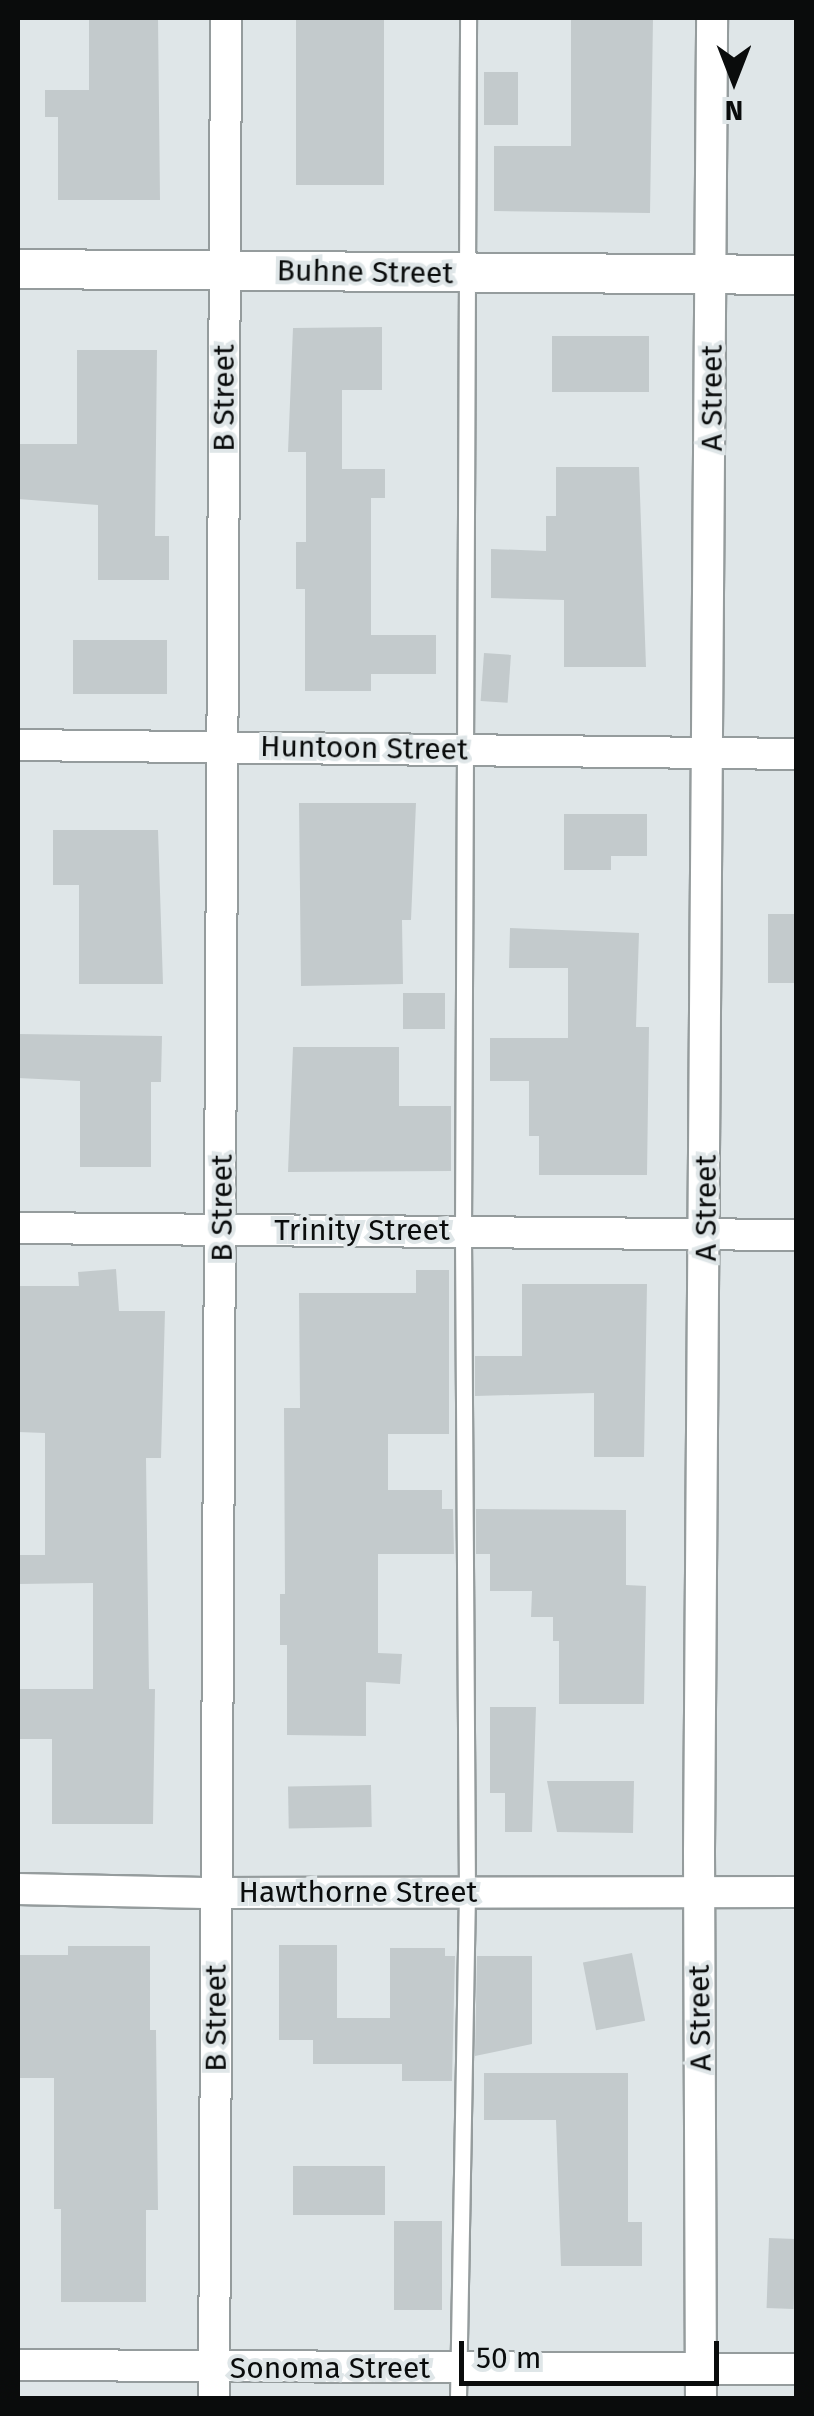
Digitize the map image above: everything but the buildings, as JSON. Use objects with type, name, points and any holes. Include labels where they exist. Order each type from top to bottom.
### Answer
[{"type":"street","name":"B Street","points":[[214,2398],[226,18]]},
{"type":"street","name":"A Street","points":[[702,2383],[700,1891],[712,18]]},
{"type":"street","name":"Buhne Street","points":[[18,269],[796,275]]},
{"type":"street","name":"Huntoon Street","points":[[18,745],[796,754]]},
{"type":"street","name":"Trinity Street","points":[[18,1228],[796,1235]]},
{"type":"street","name":"Hawthorne Street","points":[[18,1889],[216,1893],[796,1892]]},
{"type":"street","name":"Sonoma Street","points":[[18,2365],[214,2368],[458,2384],[702,2383],[796,2369]]},
{"type":"lane","points":[[458,2384],[467,1892],[463,1230],[468,18]]}]
